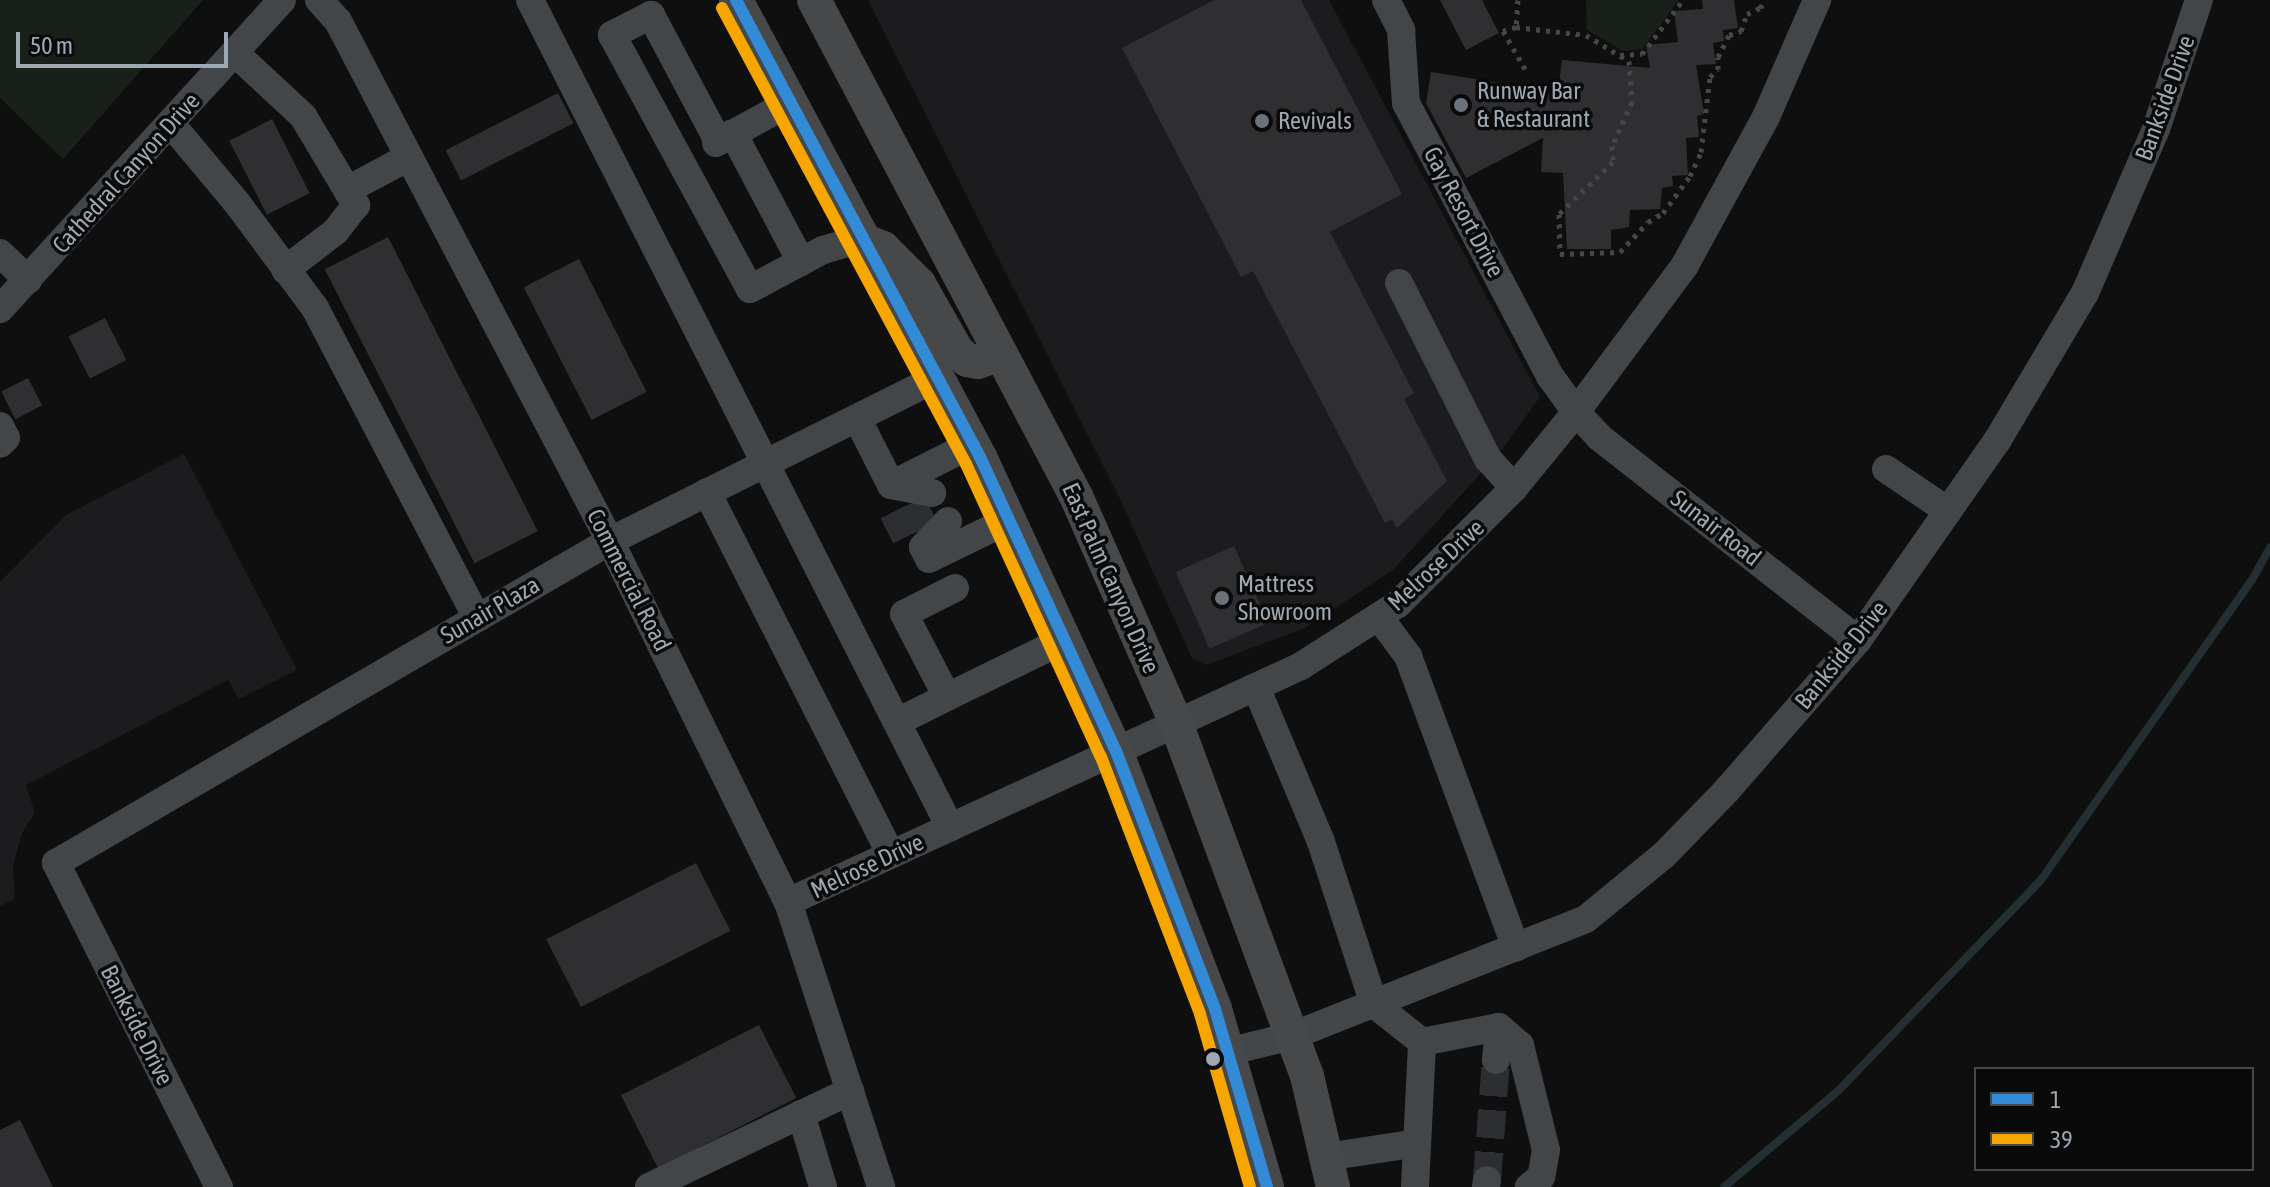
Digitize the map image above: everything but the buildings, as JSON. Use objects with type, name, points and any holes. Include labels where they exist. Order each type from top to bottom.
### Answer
[{"type":"main road","points":[[736,0],[972,444],[1116,751],[1215,1009],[1267,1187]]},
{"type":"main road","name":"East Palm Canyon Drive","points":[[814,0],[1076,496],[1176,723],[1307,1076],[1330,1172]]},
{"type":"main road","points":[[861,239],[883,248],[919,284],[957,351],[967,360],[978,362],[1001,354]]},
{"type":"street","name":"Cathedral Canyon Drive","points":[[0,309],[282,0]]},
{"type":"street","name":"Commercial Road","points":[[319,0],[338,21],[610,541],[788,902],[881,1187]]},
{"type":"street","points":[[530,0],[950,827]]},
{"type":"street","name":"Gay Resort Drive","points":[[1386,0],[1401,30],[1406,103],[1550,376],[1576,412]]},
{"type":"street","name":"Melrose Drive","points":[[788,902],[1301,666],[1398,604],[1514,488],[1576,412],[1685,265],[1766,117],[1817,0]]},
{"type":"street","name":"Bankside Drive","points":[[1227,1052],[1292,1036],[1586,919],[1664,855],[1727,790],[1858,640],[1997,441],[2085,293],[2156,129],[2199,0]]},
{"type":"street","points":[[801,262],[651,15],[612,35],[750,289],[801,262],[823,250],[861,239]]},
{"type":"street","points":[[235,53],[303,116],[356,205],[352,214],[285,270]]},
{"type":"street","points":[[681,161],[789,103]]},
{"type":"street","points":[[171,124],[237,203],[315,308],[477,618]]},
{"type":"street","points":[[347,190],[409,157]]},
{"type":"street","points":[[0,253],[28,280]]},
{"type":"street","points":[[1399,283],[1488,459],[1514,488]]},
{"type":"street","name":"Sunair Plaza","points":[[56,863],[610,541],[935,379]]},
{"type":"street","name":"Sunair Road","points":[[1576,412],[1599,437],[1858,640]]},
{"type":"street","points":[[857,418],[907,498],[972,444]]},
{"type":"street","points":[[0,426],[6,438],[0,444]]},
{"type":"street","points":[[1886,469],[1948,511]]},
{"type":"street","points":[[707,492],[891,854]]},
{"type":"street","points":[[926,535],[929,559],[1009,520]]},
{"type":"street","points":[[947,697],[904,614],[955,588]]},
{"type":"street","points":[[1379,617],[1408,656],[1516,948]]},
{"type":"street","points":[[897,722],[1064,640]]},
{"type":"street","points":[[1256,687],[1321,842],[1374,1004],[1422,1042],[1499,1027]]},
{"type":"street","name":"Bankside Drive","points":[[56,863],[219,1187]]},
{"type":"street","points":[[1496,1060],[1499,1027]]},
{"type":"street","points":[[1499,1027],[1520,1045],[1546,1150],[1541,1177],[1529,1187]]},
{"type":"street","points":[[1415,1187],[1422,1042]]},
{"type":"street","points":[[649,1187],[850,1091]]},
{"type":"street","points":[[801,1114],[823,1187]]},
{"type":"street","points":[[1330,1172],[1417,1143]]},
{"type":"path","points":[[1516,27],[1518,0]]},
{"type":"path","points":[[1619,55],[1642,54],[1683,0]]},
{"type":"path","points":[[1527,72],[1503,31],[1516,27],[1586,35],[1629,61],[1632,102],[1612,146],[1613,162],[1559,214],[1560,254],[1620,252],[1648,222],[1663,213],[1701,152],[1707,118],[1707,85],[1718,69],[1718,57],[1729,35],[1741,31],[1747,14],[1765,0]]},
{"type":"shaded area","points":[[0,0],[203,0],[63,159],[0,98]]},
{"type":"shaded area","points":[[868,0],[1329,0],[1540,397],[1500,452],[1394,569],[1305,628],[1206,665],[1192,658],[1120,499]]},
{"type":"shaded area","points":[[1586,0],[1679,0],[1642,49],[1623,51],[1587,30]]},
{"type":"shaded area","points":[[184,454],[297,670],[239,699],[228,680],[26,785],[35,813],[22,833],[13,866],[15,899],[0,906],[0,582],[66,515]]},
{"type":"waterway","points":[[1724,1187],[1839,1090],[2041,880],[2252,580],[2270,548]]},
{"type":"tunnel","points":[[912,503],[927,532]]},
{"type":"tunnel","points":[[893,512],[908,541]]},
{"type":"tunnel","points":[[1487,1180],[1496,1060]]},
{"type":"transit line","name":"1","points":[[736,0],[980,457],[1116,751],[1215,1009],[1267,1187]]},
{"type":"transit line","name":"39","points":[[722,8],[966,464],[1101,757],[1200,1014],[1250,1187]]},
{"type":"place","name":"Runway Bar & Restaurant","points":[[1461,105]]},
{"type":"place","name":"Revivals","points":[[1262,121]]},
{"type":"place","name":"Mattress Showroom","points":[[1222,598]]}]
